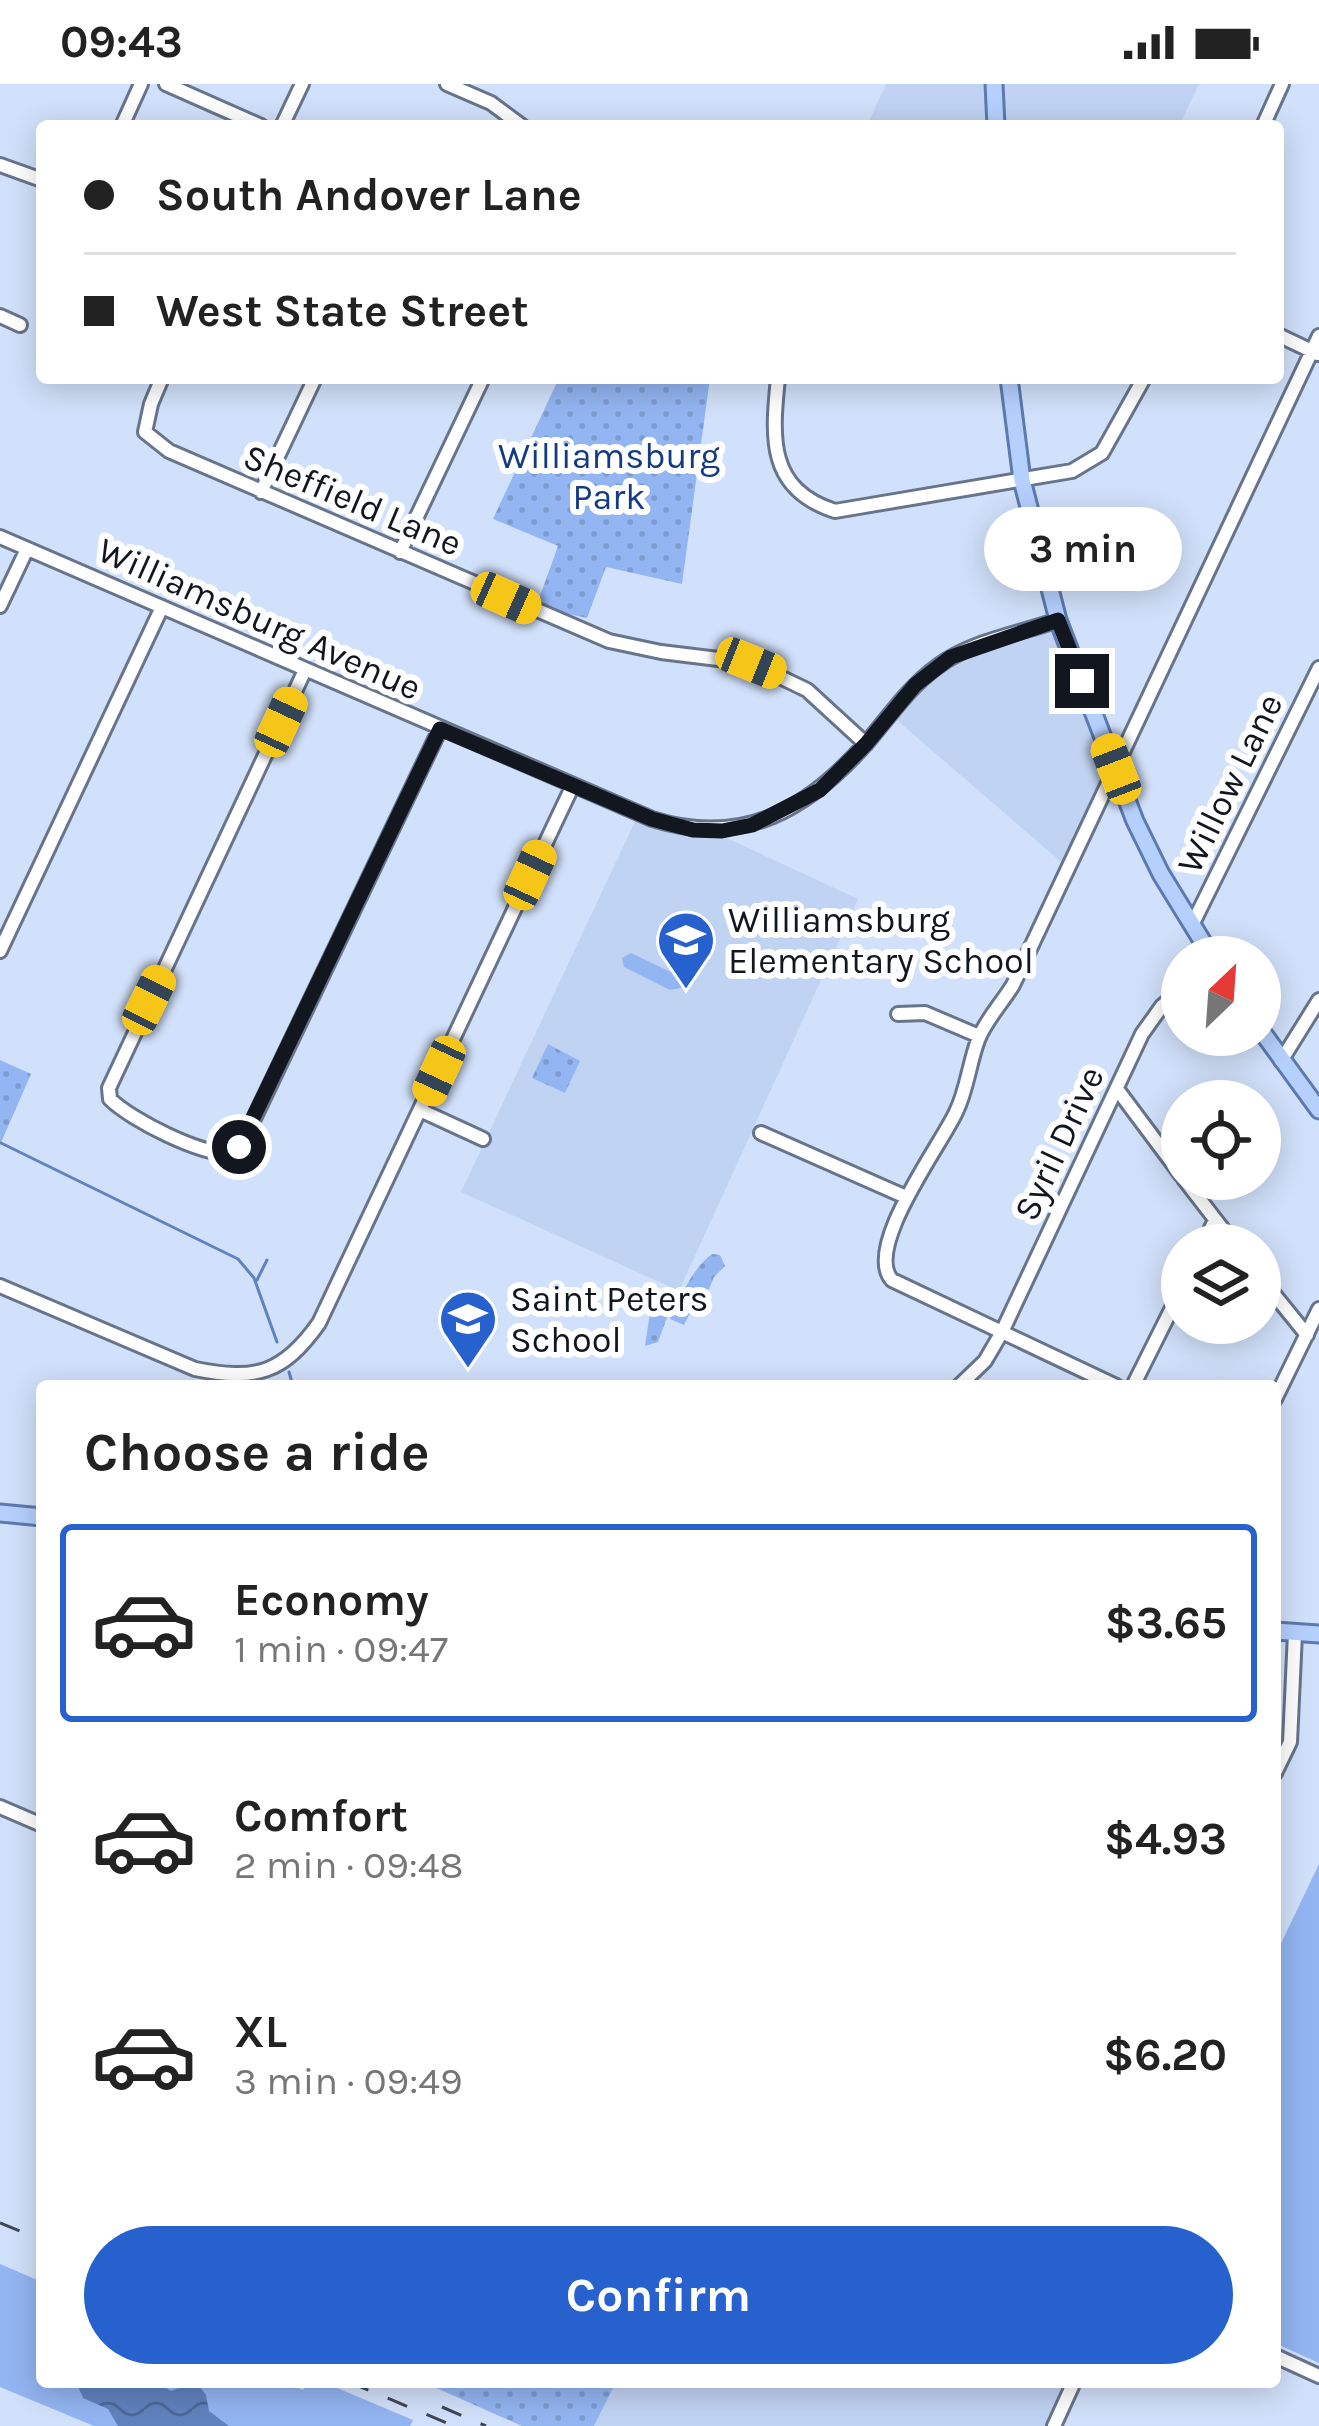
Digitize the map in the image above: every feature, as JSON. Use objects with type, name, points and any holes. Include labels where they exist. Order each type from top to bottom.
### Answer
[{"type":"main road","points":[[994,84],[996,120]]},
{"type":"main road","points":[[1010,384],[1022,480],[1058,620],[1143,838],[1199,936]]},
{"type":"main road","points":[[1278,1056],[1319,1110]]},
{"type":"main road","points":[[0,1513],[36,1516]]},
{"type":"main road","points":[[1281,1632],[1319,1634]]},
{"type":"street","points":[[125,120],[141,84]]},
{"type":"street","points":[[166,84],[247,120]]},
{"type":"street","points":[[285,120],[302,84]]},
{"type":"street","points":[[447,84],[491,103],[514,120]]},
{"type":"street","points":[[1266,120],[1282,84]]},
{"type":"street","points":[[0,165],[36,178]]},
{"type":"street","points":[[0,316],[20,325]]},
{"type":"street","points":[[1103,1380],[887,1275],[885,1258],[906,1197],[957,1111],[979,1036],[1013,986],[1316,352],[1319,336]]},
{"type":"street","points":[[1284,338],[1316,352]]},
{"type":"street","name":"Sheffield Lane","points":[[159,384],[146,432],[176,455],[609,641],[751,663],[787,678],[824,702],[866,744]]},
{"type":"street","points":[[261,492],[312,384]]},
{"type":"street","points":[[400,552],[480,384]]},
{"type":"street","points":[[778,384],[776,458],[797,491],[815,505],[835,511],[1072,471],[1102,453],[1141,384]]},
{"type":"street","name":"Williamsburg Avenue","points":[[0,537],[665,823],[722,831],[752,825],[803,800],[836,775],[915,685],[951,657],[1058,620]]},
{"type":"street","points":[[0,606],[27,549]]},
{"type":"street","points":[[2,947],[162,608]]},
{"type":"street","name":"Willow Lane","points":[[1192,925],[1319,668]]},
{"type":"street","points":[[305,670],[112,1076],[110,1099],[118,1107],[214,1155],[232,1153],[248,1131],[440,729]]},
{"type":"street","points":[[0,1286],[195,1369],[226,1376],[271,1371],[299,1352],[319,1323],[573,785]]},
{"type":"street","points":[[1281,1061],[1319,1000]]},
{"type":"street","name":"Syril Drive","points":[[965,1380],[986,1361],[1003,1332],[1151,1018],[1161,1009]]},
{"type":"street","points":[[898,1014],[925,1012],[979,1036]]},
{"type":"street","points":[[1117,1089],[1161,1148]]},
{"type":"street","points":[[420,1110],[483,1139]]},
{"type":"street","points":[[761,1133],[906,1197]]},
{"type":"street","points":[[1200,1200],[1218,1224]]},
{"type":"street","points":[[1213,1224],[1215,1220]]},
{"type":"street","points":[[1281,1303],[1306,1335]]},
{"type":"street","points":[[1281,1387],[1319,1310]]},
{"type":"street","points":[[1136,1380],[1161,1330]]},
{"type":"street","points":[[271,1371],[274,1380]]},
{"type":"street","points":[[1281,1761],[1290,1742],[1295,1633]]},
{"type":"street","points":[[0,1807],[36,1822]]},
{"type":"street","points":[[1281,2359],[1319,2376]]},
{"type":"street","points":[[1071,2388],[1055,2423],[1072,2426]]},
{"type":"shaded area","points":[[886,84],[990,84],[991,120],[870,120]]},
{"type":"shaded area","points":[[1000,84],[1199,84],[1182,120],[1001,120]]},
{"type":"shaded area","points":[[1056,623],[1112,770],[1067,867],[892,716],[917,687],[955,660]]},
{"type":"shaded area","name":"Williamsburg Elementary School","points":[[638,815],[718,834],[858,899],[679,1291],[461,1192]]},
{"type":"shaded area","points":[[613,2388],[1068,2388],[1050,2426],[594,2426]]},
{"type":"green space","name":"Williamsburg Park","points":[[556,384],[709,384],[682,584],[606,567],[587,618],[536,607],[558,546],[493,519]]},
{"type":"green space","points":[[631,953],[677,975],[682,979],[681,988],[670,990],[624,967],[622,958]]},
{"type":"green space","points":[[548,1044],[580,1061],[565,1093],[532,1078]]},
{"type":"green space","points":[[0,1060],[31,1074],[0,1145]]},
{"type":"green space","points":[[712,1254],[720,1255],[725,1266],[714,1277],[699,1313],[689,1315],[684,1325],[670,1319],[693,1274]]},
{"type":"green space","points":[[654,1285],[675,1296],[658,1342],[645,1346]]},
{"type":"green space","points":[[1319,1864],[1319,2363],[1281,2346],[1281,1943]]},
{"type":"green space","points":[[0,2264],[36,2279],[36,2388],[337,2388],[413,2420],[410,2426],[94,2426],[0,2387]]},
{"type":"green space","points":[[436,2388],[613,2388],[594,2426],[522,2426]]},
{"type":"water","points":[[79,2388],[201,2388],[209,2411],[229,2426],[118,2426],[108,2409],[83,2398]]},
{"type":"waterway","points":[[1,1143],[238,1259],[254,1278],[277,1342]]},
{"type":"waterway","points":[[257,1280],[267,1260]]},
{"type":"waterway","points":[[289,1372],[291,1380]]},
{"type":"railway","points":[[0,2223],[36,2238]]},
{"type":"railway","points":[[363,2388],[454,2426]]},
{"type":"railway","points":[[442,2407],[486,2426]]},
{"type":"place","name":"Williamsburg Elementary School","points":[[686,991]]},
{"type":"place","name":"Saint Peters School","points":[[468,1370]]},
{"type":"route","points":[[239,1147],[440,729],[652,819],[693,830],[722,831],[752,825],[820,790],[915,685],[951,657],[1058,620],[1082,681]]}]
